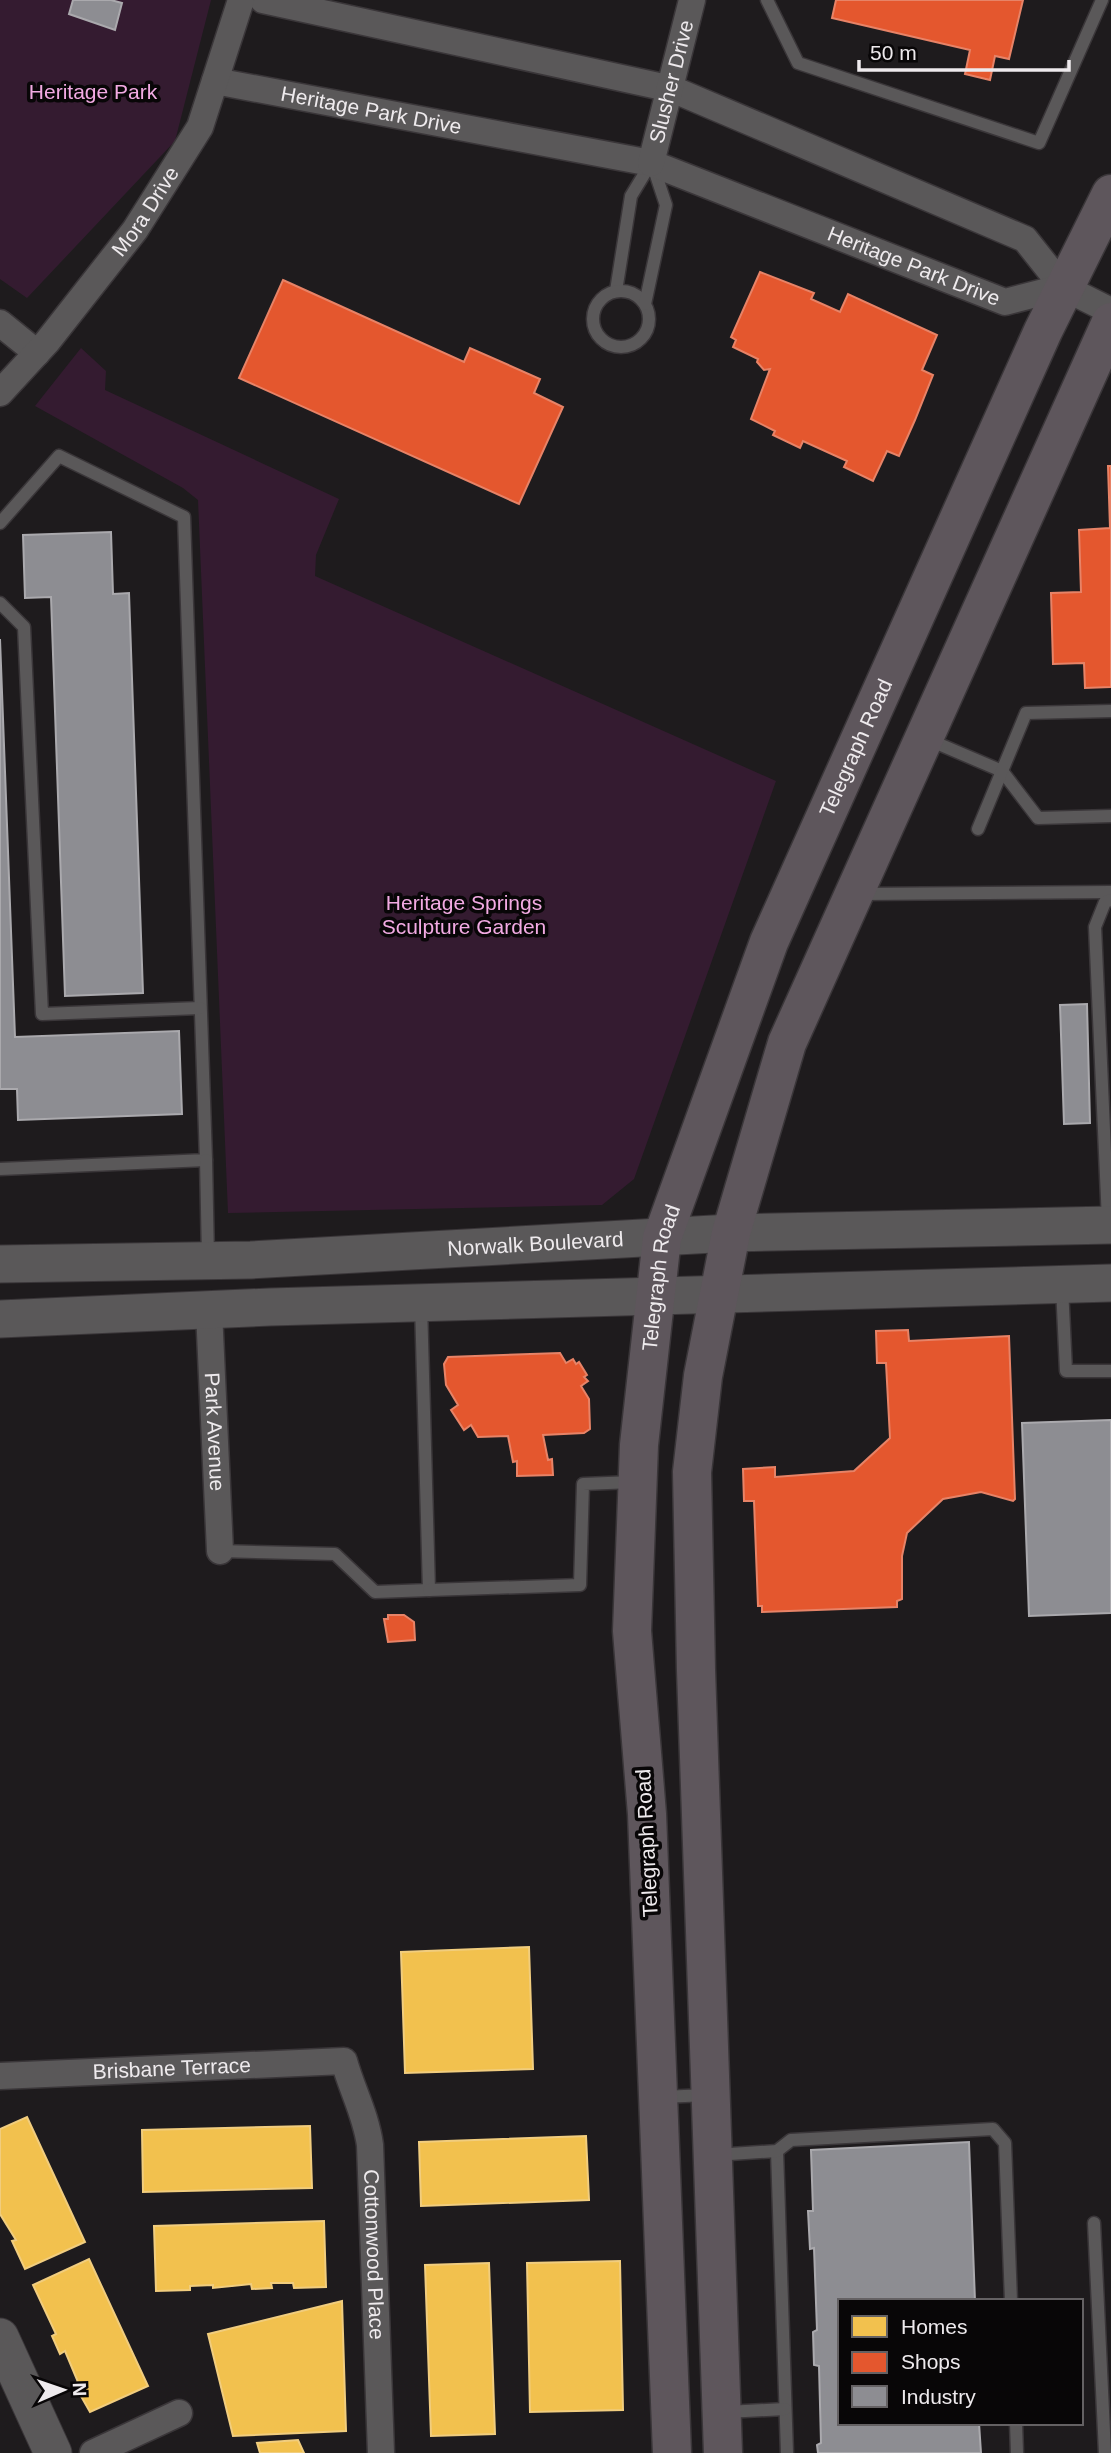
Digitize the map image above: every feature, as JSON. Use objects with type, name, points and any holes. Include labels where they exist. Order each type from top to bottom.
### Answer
[{"type":"main road","name":"Telegraph Road","points":[[672,2453],[648,1814],[632,1631],[637,1481],[662,1238],[769,942],[1063,287],[1111,194]]},
{"type":"main road","points":[[723,2453],[692,1472],[702,1376],[731,1233],[787,1043],[1111,322]]},
{"type":"main road","name":"Norwalk Boulevard","points":[[0,1264],[208,1261],[731,1233],[1109,1225]]},
{"type":"main road","points":[[0,1319],[421,1303],[1111,1283]]},
{"type":"main road","points":[[0,2337],[53,2453]]},
{"type":"street","name":"Mora Drive","points":[[0,393],[37,353],[135,230],[200,127],[241,0]]},
{"type":"street","points":[[263,0],[671,89],[1025,239],[1063,287],[1111,311]]},
{"type":"street","name":"Slusher Drive","points":[[651,163],[692,0]]},
{"type":"street","name":"Heritage Park Drive","points":[[215,81],[651,163],[1005,302],[1063,287]]},
{"type":"street","points":[[0,323],[37,353]]},
{"type":"street","name":"Park Avenue","points":[[209,1311],[220,1551]]},
{"type":"street","name":"Brisbane Terrace","points":[[0,2076],[344,2061]]},
{"type":"street","name":"Cottonwood Place","points":[[344,2061],[352,2089],[366,2118],[370,2145],[381,2453]]},
{"type":"street","points":[[93,2453],[179,2413]]},
{"type":"lane","points":[[767,0],[798,63],[1039,143],[1102,0]]},
{"type":"lane","points":[[616,291],[631,196],[651,163]]},
{"type":"lane","points":[[645,304],[627,292],[616,291],[598,303],[593,313],[597,335],[614,347],[636,344],[644,336],[649,315],[645,304],[666,205],[651,163]]},
{"type":"lane","points":[[0,523],[59,456],[184,517],[208,1261]]},
{"type":"lane","points":[[0,603],[24,626],[42,1014],[200,1008]]},
{"type":"lane","points":[[978,829],[1026,713],[1111,711]]},
{"type":"lane","points":[[925,738],[1002,771],[1038,818],[1111,816]]},
{"type":"lane","points":[[853,894],[1111,892]]},
{"type":"lane","points":[[1109,1225],[1095,927],[1105,902],[1111,900]]},
{"type":"lane","points":[[0,1169],[206,1160]]},
{"type":"lane","points":[[1062,1285],[1066,1371],[1111,1371]]},
{"type":"lane","points":[[421,1303],[429,1590]]},
{"type":"lane","points":[[220,1551],[335,1554],[376,1592],[580,1585],[583,1484],[637,1481]]},
{"type":"lane","points":[[659,2097],[710,2094]]},
{"type":"lane","points":[[712,2156],[777,2151],[791,2140],[993,2129],[1005,2143],[1011,2299]]},
{"type":"lane","points":[[777,2151],[787,2453]]},
{"type":"lane","points":[[1094,2223],[1105,2453]]},
{"type":"lane","points":[[722,2412],[785,2409]]},
{"type":"lane","points":[[1016,2425],[1017,2453]]},
{"type":"green space","name":"Heritage Park","points":[[0,0],[211,0],[175,141],[27,298],[0,279]]},
{"type":"green space","name":"Heritage Springs Sculpture Garden","points":[[81,348],[106,371],[105,390],[339,499],[316,555],[315,576],[776,781],[634,1179],[602,1205],[228,1213],[198,500],[183,488],[35,406]]},
{"type":"building: Homes","points":[[529,1947],[533,2069],[405,2073],[401,1952]]},
{"type":"building: Homes","points":[[27,2117],[85,2242],[25,2269],[12,2241],[16,2240],[0,2214],[0,2129]]},
{"type":"building: Homes","points":[[310,2126],[312,2188],[143,2192],[142,2130]]},
{"type":"building: Homes","points":[[586,2136],[589,2200],[421,2206],[419,2142]]},
{"type":"building: Homes","points":[[324,2221],[326,2287],[294,2288],[293,2283],[271,2283],[272,2288],[252,2289],[251,2284],[213,2288],[213,2285],[190,2286],[190,2290],[156,2291],[154,2226]]},
{"type":"building: Homes","points":[[89,2259],[148,2386],[90,2412],[74,2384],[78,2382],[65,2351],[60,2354],[52,2336],[56,2334],[33,2285]]},
{"type":"building: Homes","points":[[620,2261],[623,2410],[530,2412],[527,2263]]},
{"type":"building: Homes","points":[[489,2263],[495,2434],[431,2436],[425,2265]]},
{"type":"building: Homes","points":[[342,2301],[346,2431],[233,2436],[208,2334]]},
{"type":"building: Homes","points":[[298,2440],[304,2453],[260,2453],[257,2443]]},
{"type":"building: Shops","points":[[836,0],[1023,0],[1009,59],[995,56],[990,80],[965,74],[970,50],[832,18]]},
{"type":"building: Shops","points":[[760,272],[814,293],[811,299],[840,312],[848,294],[937,335],[922,370],[933,375],[915,420],[899,456],[887,451],[873,481],[844,467],[847,461],[803,441],[800,448],[773,435],[775,431],[751,419],[770,369],[764,370],[757,362],[758,359],[733,347],[736,340],[731,337]]},
{"type":"building: Shops","points":[[283,280],[464,362],[470,348],[540,379],[534,393],[563,407],[519,504],[239,378]]},
{"type":"building: Shops","points":[[1108,466],[1111,466],[1111,687],[1085,688],[1084,663],[1053,664],[1051,593],[1081,592],[1079,530],[1110,528]]},
{"type":"building: Shops","points":[[908,1330],[909,1341],[1009,1336],[1015,1499],[1013,1501],[981,1492],[943,1499],[907,1533],[902,1556],[902,1599],[897,1601],[897,1607],[762,1612],[762,1606],[758,1606],[754,1501],[744,1501],[743,1469],[775,1467],[775,1477],[854,1471],[890,1438],[886,1363],[877,1363],[876,1331]]},
{"type":"building: Shops","points":[[560,1353],[566,1363],[573,1359],[576,1364],[579,1362],[587,1375],[584,1377],[588,1381],[581,1386],[589,1399],[590,1429],[584,1433],[543,1435],[548,1460],[552,1459],[553,1475],[517,1476],[517,1461],[513,1462],[508,1436],[478,1437],[471,1425],[464,1430],[451,1410],[458,1405],[446,1385],[444,1364],[448,1357]]},
{"type":"building: Shops","points":[[388,1615],[404,1615],[414,1622],[415,1640],[388,1642],[384,1619],[388,1619]]},
{"type":"building: Industry","points":[[73,0],[111,0],[122,3],[115,30],[69,14]]},
{"type":"building: Industry","points":[[111,532],[113,594],[129,593],[143,993],[65,996],[51,597],[25,598],[23,535]]},
{"type":"building: Industry","points":[[0,639],[15,1037],[179,1031],[182,1114],[18,1120],[17,1089],[0,1089]]},
{"type":"building: Industry","points":[[1087,1004],[1090,1123],[1064,1124],[1060,1005]]},
{"type":"building: Industry","points":[[1111,1420],[1111,1613],[1029,1616],[1022,1423]]},
{"type":"building: Industry","points":[[969,2142],[975,2299],[838,2299],[838,2425],[979,2425],[981,2453],[818,2453],[817,2445],[821,2443],[819,2366],[814,2365],[813,2332],[817,2330],[814,2248],[810,2249],[808,2211],[813,2211],[811,2150]]}]
